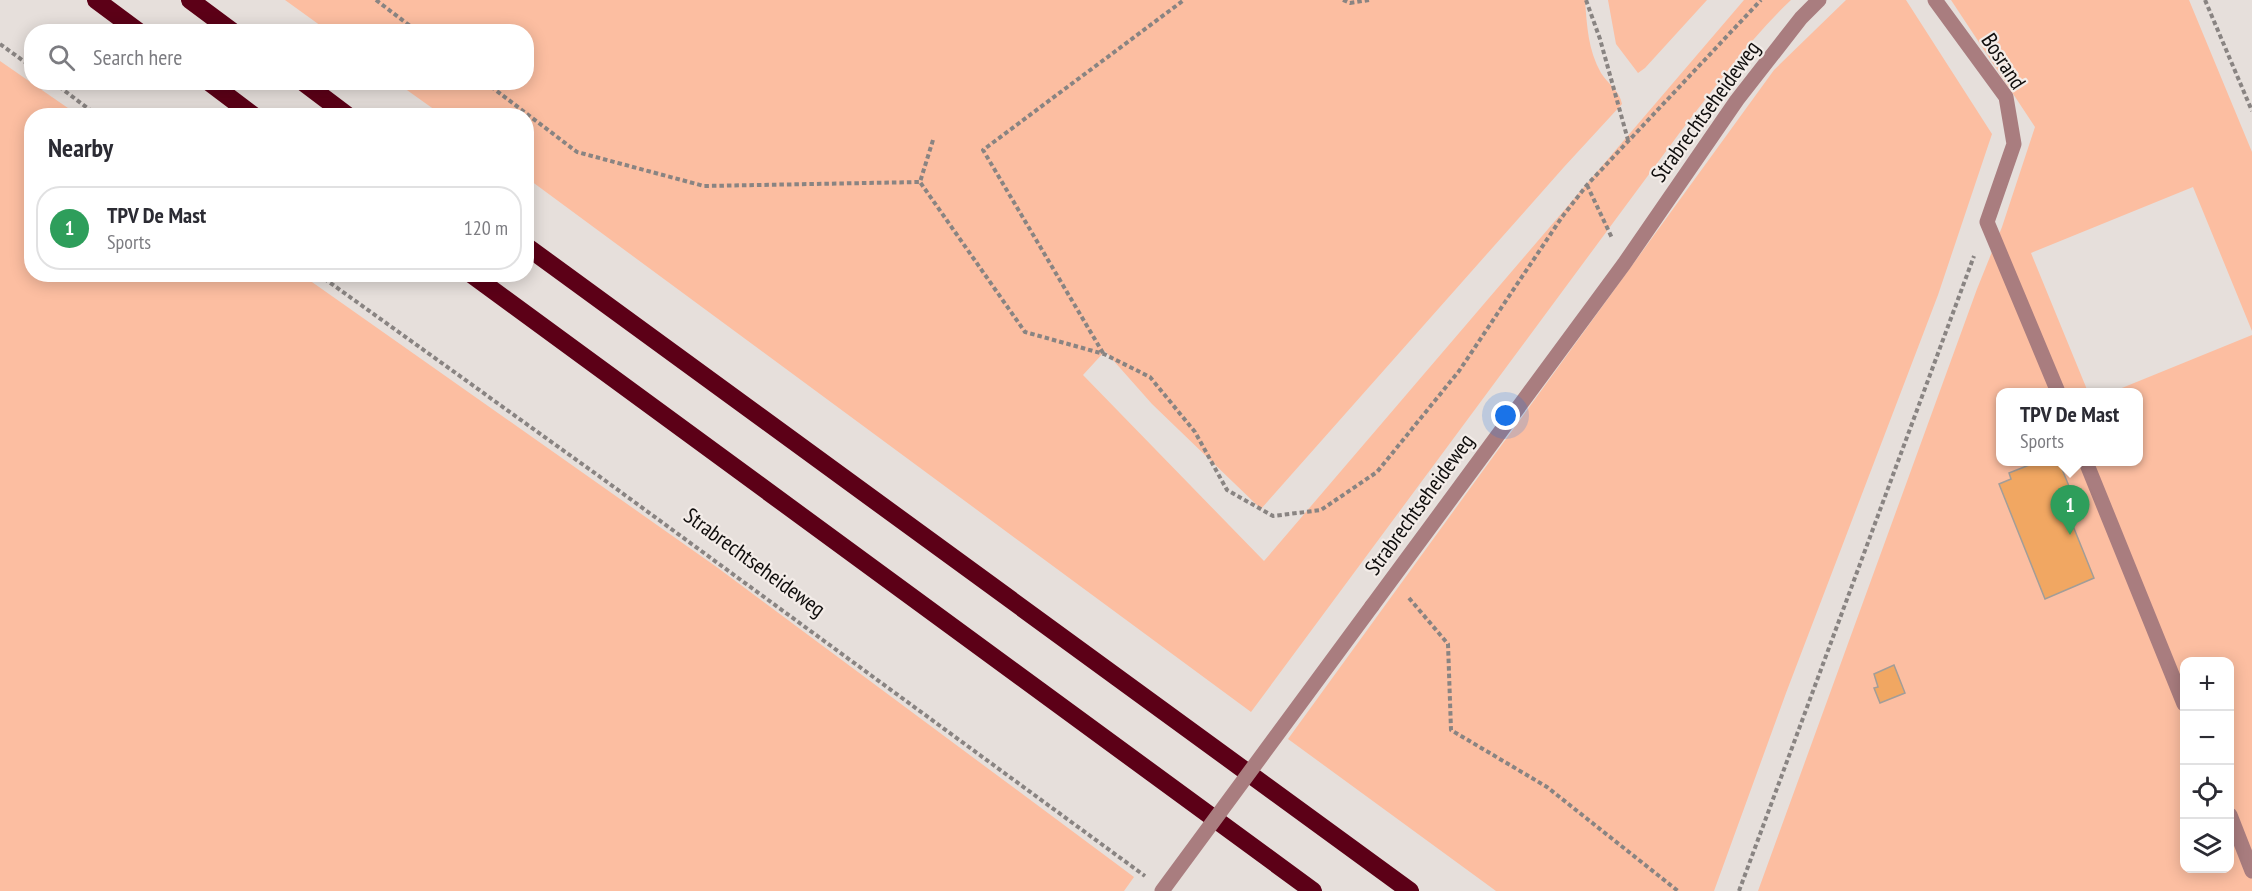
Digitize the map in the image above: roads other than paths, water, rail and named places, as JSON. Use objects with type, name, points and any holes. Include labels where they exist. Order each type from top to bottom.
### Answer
[{"type":"highway","points":[[96,0],[128,24]]},
{"type":"highway","points":[[190,0],[222,24]]},
{"type":"highway","points":[[220,90],[243,108]]},
{"type":"highway","points":[[314,90],[337,108]]},
{"type":"highway","points":[[534,252],[1410,891]]},
{"type":"highway","points":[[482,282],[1313,891]]},
{"type":"street","name":"Strabrechtseheideweg","points":[[1162,891],[1624,264],[1737,100],[1801,18],[1819,0]]},
{"type":"street","name":"Bosrand","points":[[1935,0],[2006,97],[2014,144],[1987,222],[2056,388]]},
{"type":"street","points":[[2088,466],[2180,694]]},
{"type":"street","points":[[2231,819],[2252,871]]},
{"type":"place","name":"TPV De Mast","points":[[2070,535]]}]
